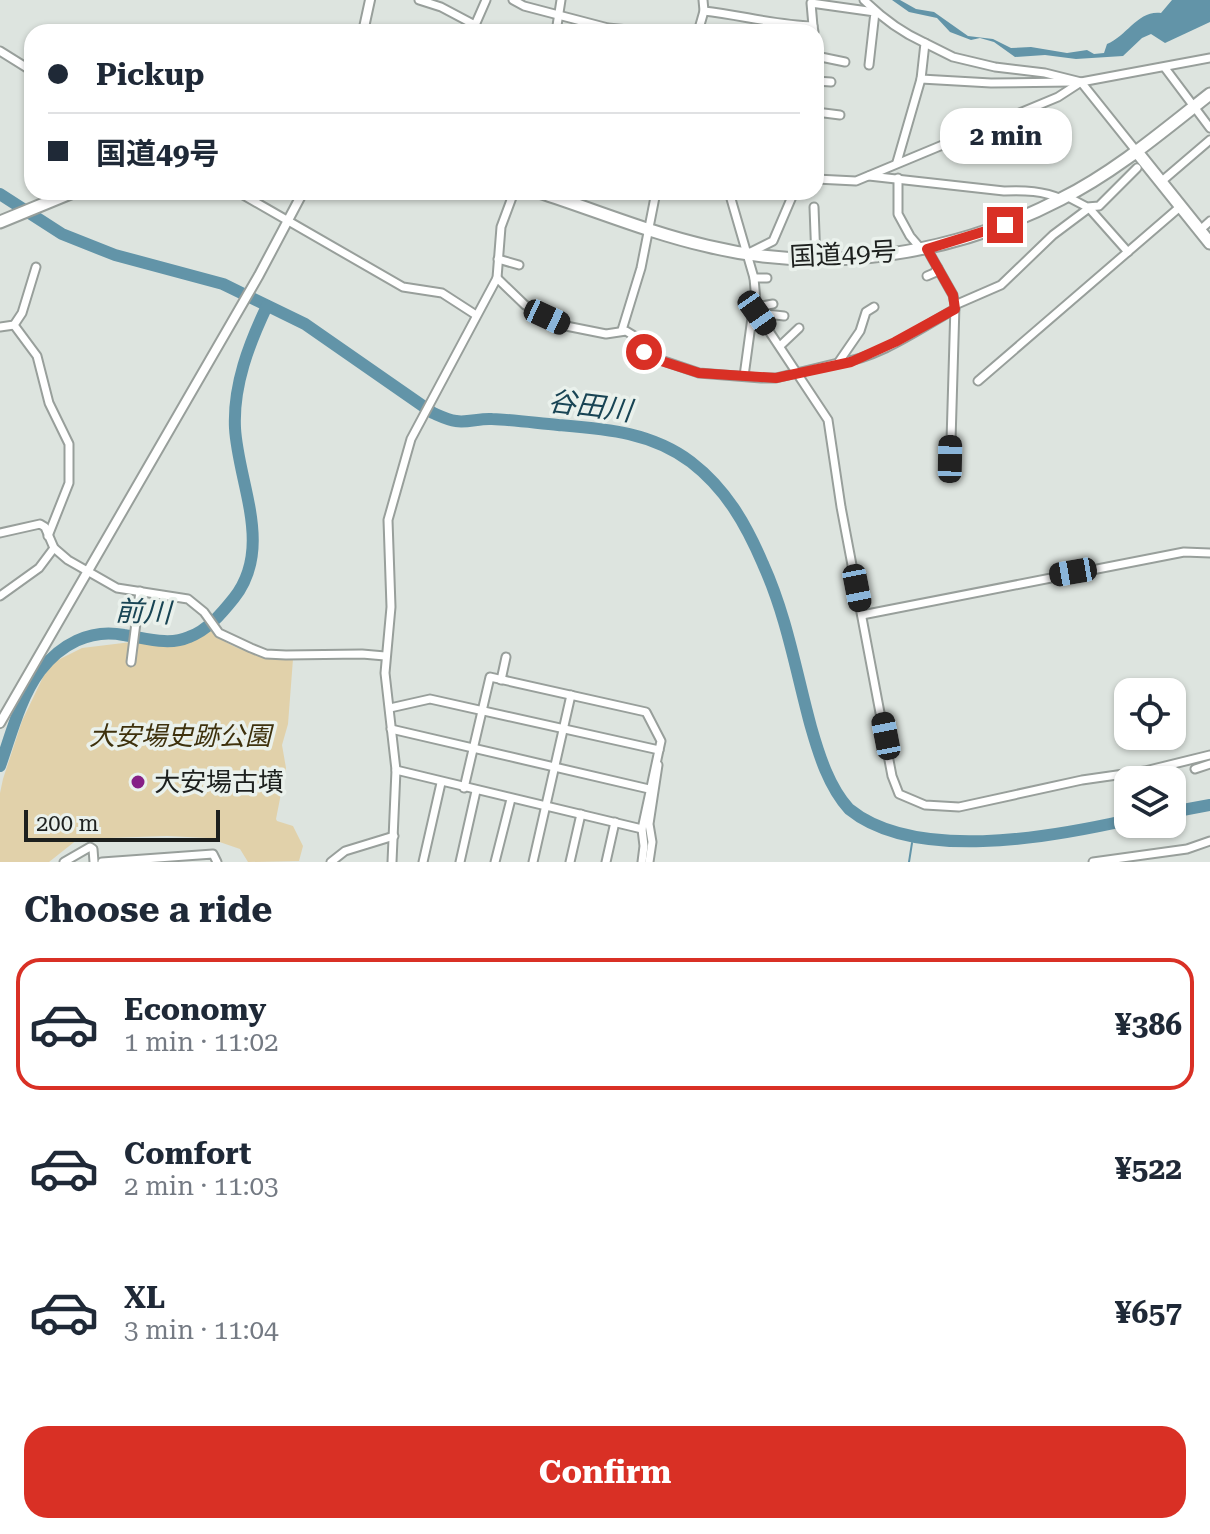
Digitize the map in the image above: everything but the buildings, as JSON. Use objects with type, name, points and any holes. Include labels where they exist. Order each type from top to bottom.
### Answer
[{"type":"main road","name":"国道49号","points":[[563,200],[707,246],[747,254],[816,260],[924,249],[977,235],[1064,198],[1137,152],[1210,94]]},
{"type":"main road","points":[[1137,152],[1210,243]]},
{"type":"main road","points":[[0,222],[53,200]]},
{"type":"street","points":[[365,24],[370,0]]},
{"type":"street","points":[[419,0],[441,7],[466,24]]},
{"type":"street","points":[[476,24],[486,0]]},
{"type":"street","points":[[513,0],[524,6],[593,24]]},
{"type":"street","points":[[557,24],[561,0]]},
{"type":"street","points":[[700,24],[703,0]]},
{"type":"street","points":[[864,0],[901,31],[953,57],[1081,82],[1137,152]]},
{"type":"street","points":[[813,24],[811,3],[820,1],[875,12]]},
{"type":"street","points":[[704,11],[776,24]]},
{"type":"street","points":[[869,65],[875,12]]},
{"type":"street","points":[[897,162],[921,79],[925,43]]},
{"type":"street","points":[[0,51],[24,66]]},
{"type":"street","points":[[824,58],[845,62]]},
{"type":"street","points":[[921,79],[1081,82],[1210,58]]},
{"type":"street","points":[[1165,68],[1210,128]]},
{"type":"street","points":[[824,82],[831,82]]},
{"type":"street","points":[[824,180],[847,182],[866,176],[1058,97],[1081,82]]},
{"type":"street","points":[[824,113],[840,115]]},
{"type":"street","points":[[1162,181],[1210,140]]},
{"type":"street","points":[[497,278],[525,305],[566,326],[606,334],[622,330],[634,335],[646,355],[655,359],[699,373],[776,378],[851,362],[890,345],[955,307],[1001,285],[1053,235],[1089,208],[1102,203],[1137,168]]},
{"type":"street","points":[[866,176],[1004,191],[1024,190],[1064,198],[1089,208],[1128,252]]},
{"type":"street","points":[[898,178],[898,214],[910,236],[938,268],[953,295],[950,475]]},
{"type":"street","points":[[253,200],[403,287],[442,293],[476,315]]},
{"type":"street","points":[[0,723],[259,275],[299,200]]},
{"type":"street","points":[[392,862],[396,770],[385,678],[391,607],[388,520],[404,458],[439,385],[497,278],[501,227],[511,200]]},
{"type":"street","points":[[622,330],[639,276],[654,200]]},
{"type":"street","points":[[731,200],[754,278],[756,307],[748,333],[744,376]]},
{"type":"street","points":[[747,254],[773,241],[791,200]]},
{"type":"street","points":[[978,381],[1181,206]]},
{"type":"street","points":[[814,207],[816,260]]},
{"type":"street","points":[[1200,230],[1210,221]]},
{"type":"street","points":[[498,259],[519,265]]},
{"type":"street","points":[[0,327],[14,325],[22,313],[36,267]]},
{"type":"street","points":[[927,276],[938,268]]},
{"type":"street","points":[[754,278],[767,278]]},
{"type":"street","points":[[756,307],[773,304]]},
{"type":"street","points":[[756,307],[784,316]]},
{"type":"street","points":[[756,307],[828,420],[841,507],[892,776],[899,794],[905,799],[940,807],[959,807],[1082,780],[1145,771],[1210,755]]},
{"type":"street","points":[[838,363],[860,331],[866,312],[874,307]]},
{"type":"street","points":[[14,325],[35,351],[49,403],[69,444],[69,483],[48,536]]},
{"type":"street","points":[[780,346],[799,328]]},
{"type":"street","points":[[0,533],[35,523],[45,527],[54,548],[113,587],[188,599],[219,633],[251,648],[272,654],[385,656]]},
{"type":"street","points":[[0,596],[39,568],[54,548]]},
{"type":"street","points":[[862,615],[1184,552],[1210,553]]},
{"type":"street","points":[[131,662],[140,591]]},
{"type":"street","points":[[501,680],[506,657]]},
{"type":"street","points":[[464,788],[490,677],[646,712],[661,741],[642,829],[642,862]]},
{"type":"street","points":[[533,862],[571,695]]},
{"type":"street","points":[[390,708],[430,699],[658,754]]},
{"type":"street","points":[[391,729],[649,789]]},
{"type":"street","points":[[649,862],[652,842],[649,824],[658,781],[658,754]]},
{"type":"street","points":[[1195,769],[1210,764]]},
{"type":"street","points":[[396,770],[642,829]]},
{"type":"street","points":[[423,862],[441,783]]},
{"type":"street","points":[[460,862],[476,791]]},
{"type":"street","points":[[495,862],[511,799]]},
{"type":"street","points":[[570,862],[581,814]]},
{"type":"street","points":[[606,862],[615,822]]},
{"type":"street","points":[[331,862],[345,851],[394,836]]},
{"type":"street","points":[[1093,862],[1187,849],[1210,841]]},
{"type":"street","points":[[64,862],[90,847],[94,862]]},
{"type":"street","points":[[102,862],[213,854],[217,862]]},
{"type":"green space","name":"大安場史跡公園","points":[[210,629],[238,648],[293,659],[288,724],[282,745],[286,768],[276,819],[293,826],[303,846],[299,861],[248,862],[240,849],[208,838],[167,836],[78,839],[49,862],[0,862],[0,793],[3,779],[22,721],[44,675],[56,661],[82,648]]},
{"type":"water","points":[[892,0],[934,12],[968,36],[993,39],[1011,48],[1031,47],[1067,53],[1087,50],[1094,54],[1104,53],[1107,44],[1139,19],[1161,13],[1172,0],[1210,0],[1210,22],[1165,43],[1151,34],[1142,38],[1123,56],[1076,59],[1045,55],[1015,57],[994,42],[980,38],[971,40],[950,32],[937,18],[909,12]]},
{"type":"waterway","name":"谷田川","points":[[0,194],[62,234],[115,255],[223,284],[305,324],[444,418],[460,421],[508,420],[628,434],[660,444],[691,462],[715,484],[734,508],[763,564],[779,604],[814,738],[830,781],[849,809],[876,825],[909,836],[945,841],[983,841],[1060,833],[1114,823]]},
{"type":"waterway","name":"前川","points":[[0,766],[27,693],[40,671],[66,646],[88,636],[111,633],[165,641],[189,637],[219,615],[246,578],[253,536],[237,449],[235,412],[244,365],[267,306]]},
{"type":"waterway","name":"谷田川","points":[[1186,809],[1210,805]]},
{"type":"waterway","points":[[909,862],[912,843]]},
{"type":"place","name":"大安場古墳","points":[[138,782]]},
{"type":"route","points":[[644,352],[655,359],[699,373],[761,378],[776,378],[851,362],[955,309],[953,295],[927,249],[1005,225]]}]
